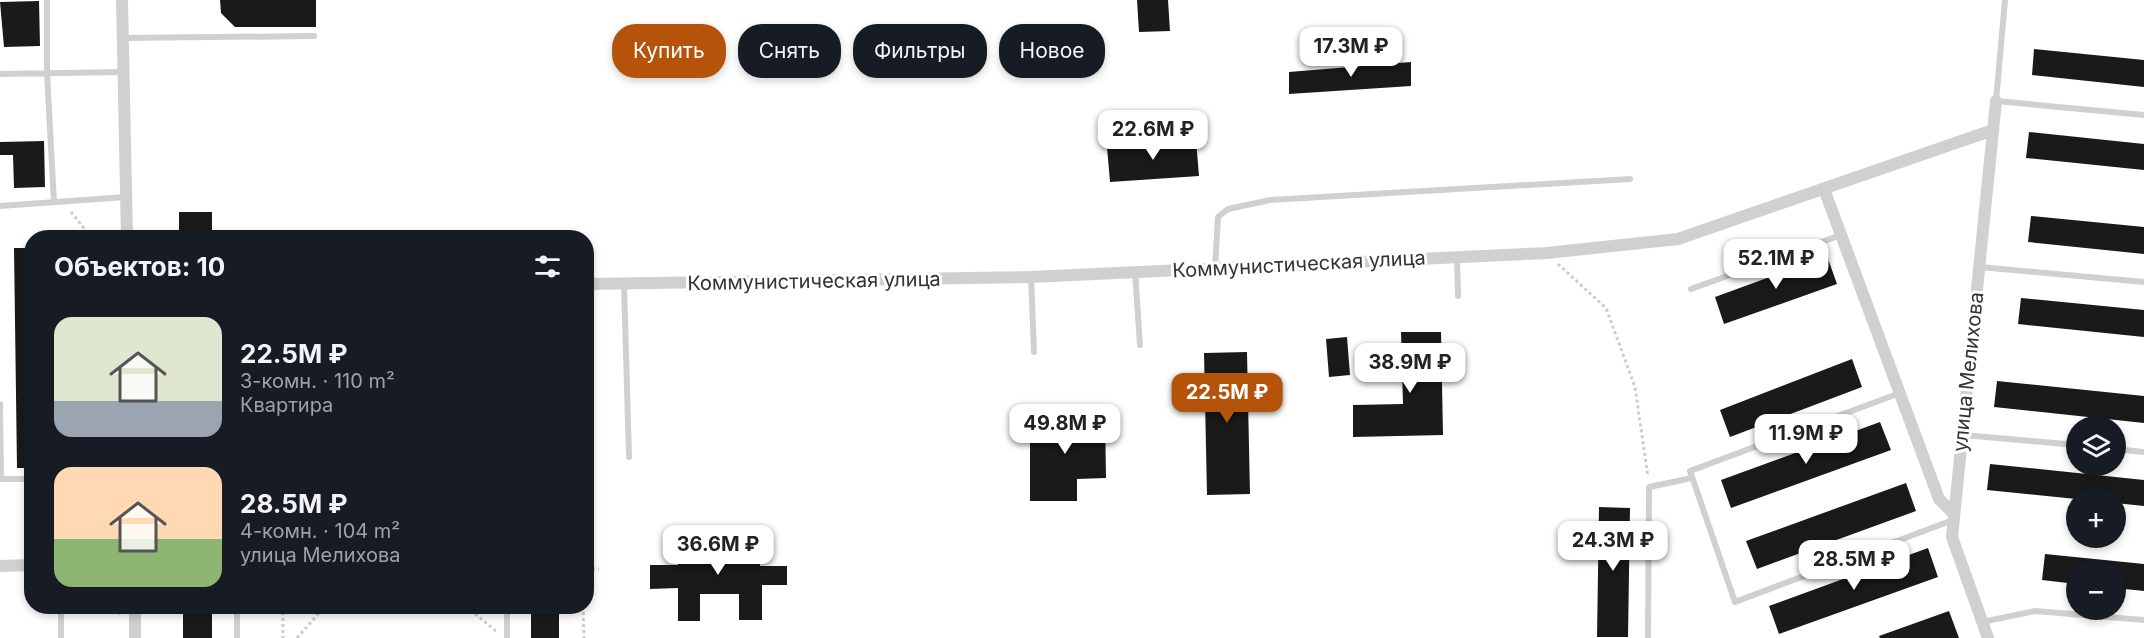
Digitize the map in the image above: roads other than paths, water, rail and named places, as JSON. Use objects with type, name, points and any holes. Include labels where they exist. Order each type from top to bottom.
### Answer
[{"type":"street","points":[[122,0],[127,230]]},
{"type":"street","name":"улица Мелихова","points":[[1988,638],[1952,537],[1996,101]]},
{"type":"street","name":"Коммунистическая улица","points":[[594,284],[1031,277],[1546,253],[1678,239],[1993,130]]},
{"type":"street","points":[[1824,189],[1939,499],[1954,517]]},
{"type":"street","points":[[0,566],[24,565]]},
{"type":"street","points":[[135,614],[135,638]]},
{"type":"lane","points":[[47,0],[46,73],[54,202]]},
{"type":"lane","points":[[2005,0],[1996,101],[2144,115]]},
{"type":"lane","points":[[123,38],[314,36]]},
{"type":"lane","points":[[0,74],[124,72]]},
{"type":"lane","points":[[1215,268],[1218,218],[1228,209],[1260,202],[1630,179]]},
{"type":"lane","points":[[0,206],[126,197]]},
{"type":"lane","points":[[1691,289],[1841,235]]},
{"type":"lane","points":[[1456,257],[1458,296]]},
{"type":"lane","points":[[1979,267],[2144,282]]},
{"type":"lane","points":[[1135,272],[1140,345]]},
{"type":"lane","points":[[1031,277],[1034,352]]},
{"type":"lane","points":[[624,284],[629,457]]},
{"type":"lane","points":[[1900,393],[1690,471],[1735,602],[1954,517]]},
{"type":"lane","points":[[0,404],[0,479],[24,479]]},
{"type":"lane","points":[[1962,435],[2066,444]]},
{"type":"lane","points":[[2126,450],[2144,452]]},
{"type":"lane","points":[[1648,638],[1649,487],[1692,478]]},
{"type":"lane","points":[[1982,622],[2035,611],[2144,620]]},
{"type":"lane","points":[[61,638],[62,614]]},
{"type":"lane","points":[[237,614],[237,638]]},
{"type":"lane","points":[[506,638],[507,614]]}]
